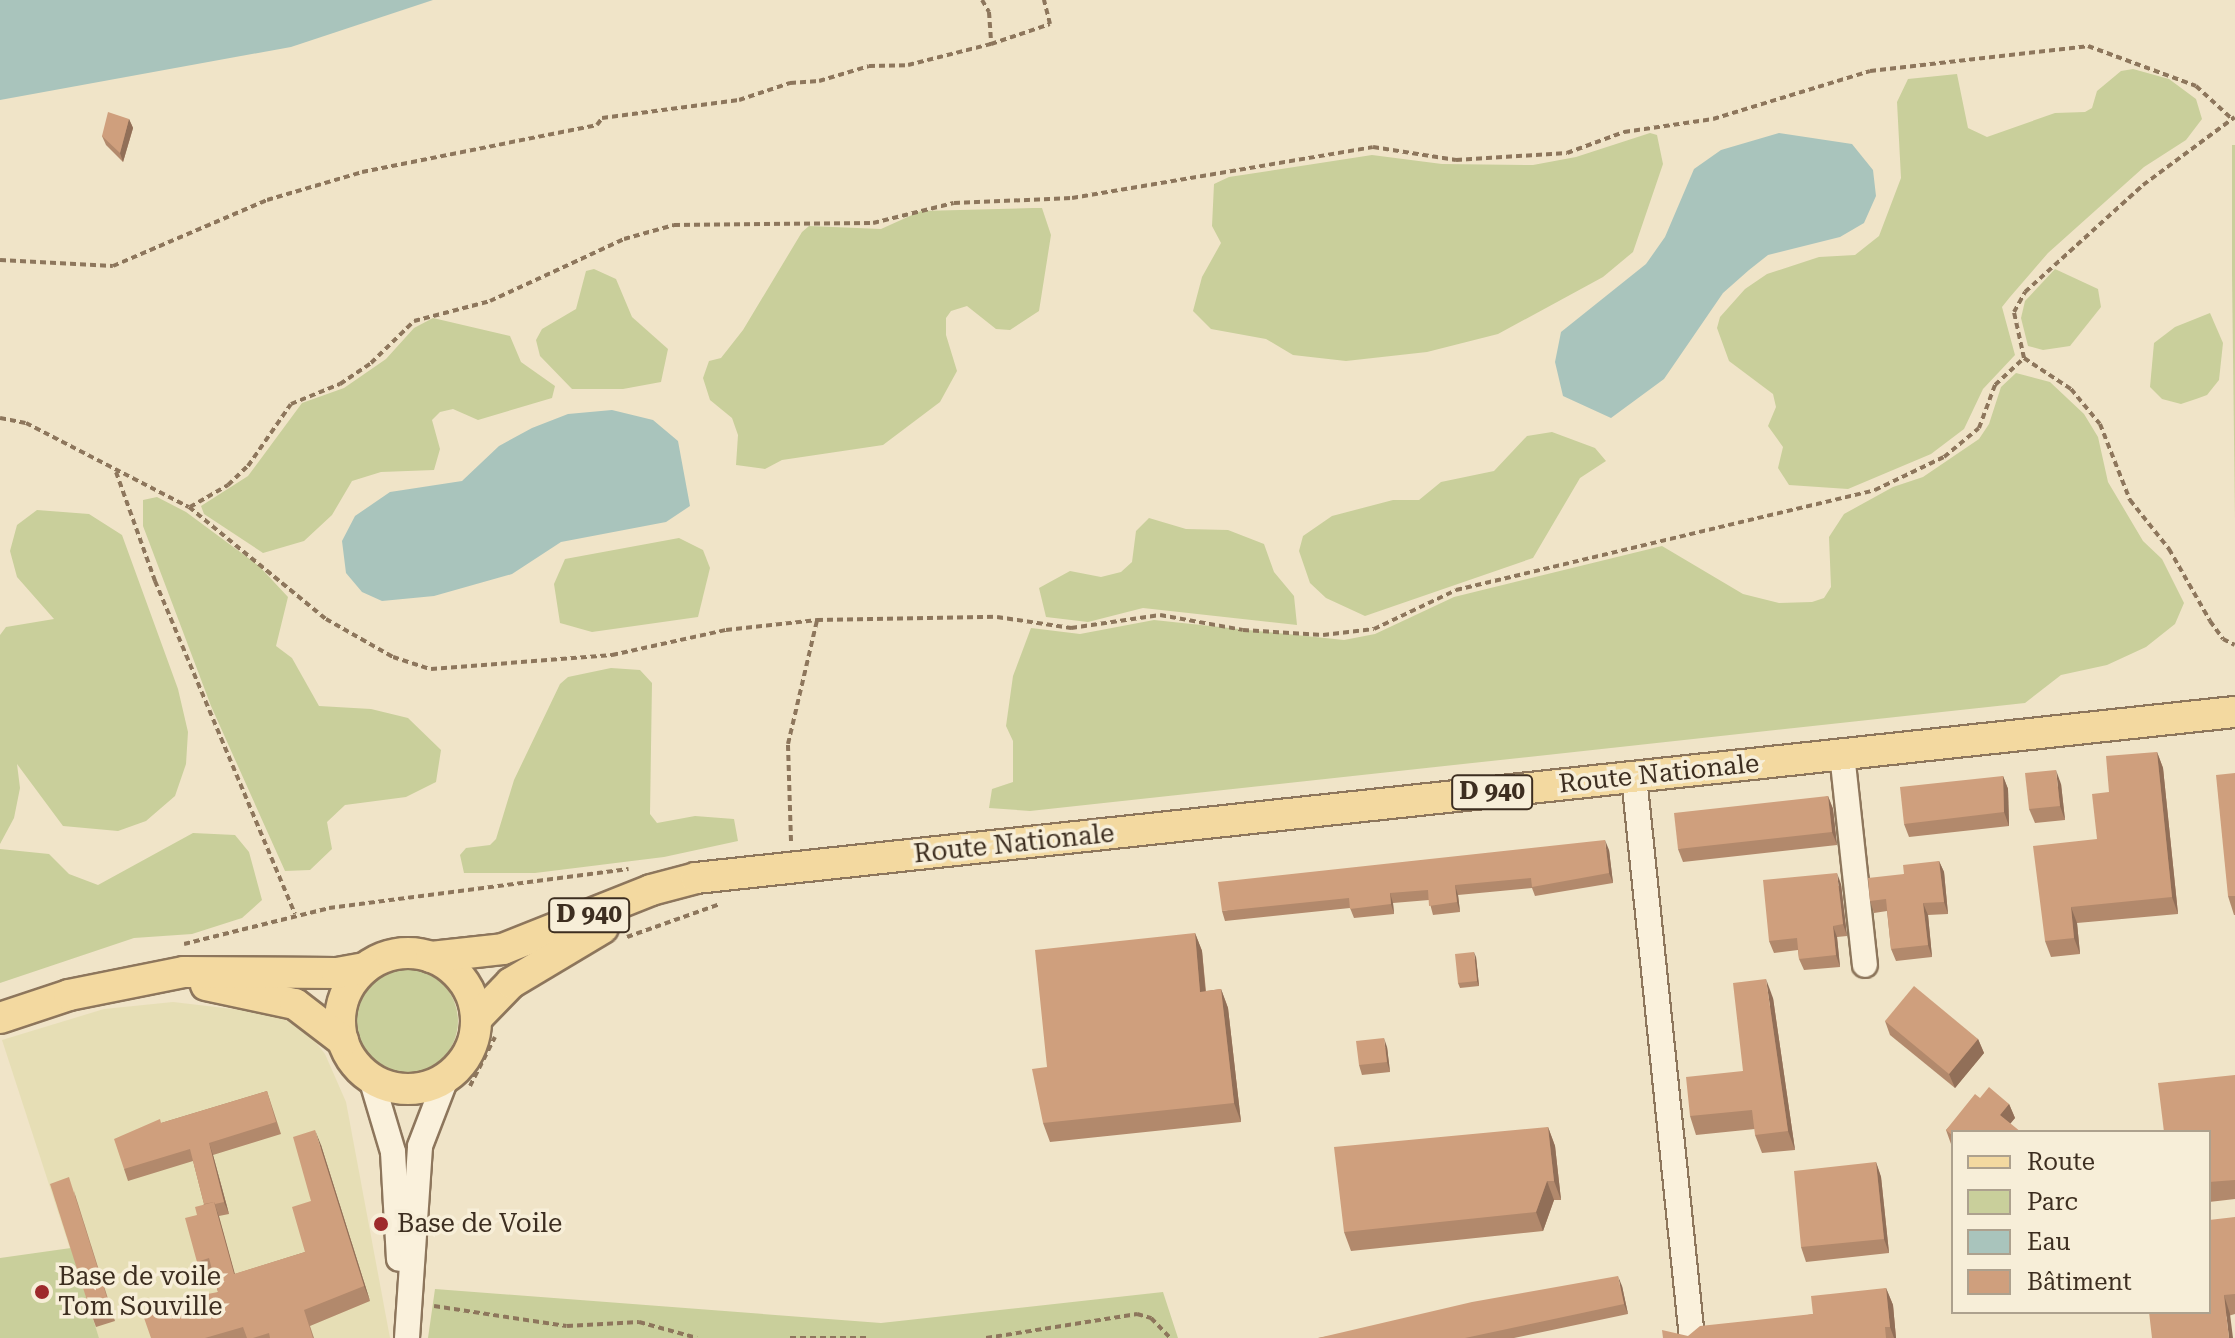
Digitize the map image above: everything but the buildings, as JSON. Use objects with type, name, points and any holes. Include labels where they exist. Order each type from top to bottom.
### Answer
[{"type":"main road","name":"Route Nationale","points":[[748,874],[2235,712]]},
{"type":"main road","name":"D 940","points":[[431,957],[489,953],[671,884],[748,874]]},
{"type":"main road","name":"D 940","points":[[488,1022],[511,983],[593,933],[671,896],[748,874]]},
{"type":"main road","points":[[0,1018],[132,982],[201,970],[337,973],[365,968],[397,954],[431,957],[461,978],[488,1022],[470,1048],[455,1086],[409,1088],[371,1078],[343,1041],[305,1009],[270,995],[196,983],[132,982]]},
{"type":"main road","points":[[343,1041],[343,1001],[365,968]]},
{"type":"street","points":[[1842,754],[1865,965]]},
{"type":"street","points":[[1634,777],[1692,1338]]},
{"type":"street","points":[[371,1078],[393,1152],[407,1338]]},
{"type":"street","points":[[407,1338],[420,1146],[455,1086]]},
{"type":"path","points":[[982,0],[989,12],[991,44]]},
{"type":"path","points":[[0,260],[113,266],[267,200],[362,172],[597,125],[602,118],[739,100],[790,83],[819,81],[869,66],[908,65],[991,44],[1050,24],[1044,0]]},
{"type":"path","points":[[189,507],[228,485],[248,466],[291,404],[350,377],[414,321],[490,301],[624,239],[674,225],[873,223],[942,205],[1072,198],[1373,147],[1456,160],[1552,155],[1624,132],[1713,119],[1870,71],[2088,46],[2196,86],[2233,118],[2143,185],[2025,292],[2014,312],[2024,358],[2071,389],[2100,424],[2130,500],[2169,549],[2223,639],[2235,645]]},
{"type":"path","points":[[0,418],[26,423],[189,507],[326,619],[393,657],[431,669],[612,655],[726,630],[817,620],[997,617],[1071,628],[1160,615],[1270,631],[1323,635],[1374,629],[1456,590],[1875,490],[1944,457],[1979,428],[1995,385],[2024,358]]},
{"type":"path","points":[[115,470],[155,581],[295,914]]},
{"type":"path","points":[[794,868],[787,755],[817,620]]},
{"type":"path","points":[[618,942],[680,915],[734,901]]},
{"type":"path","points":[[455,1086],[488,1022]]},
{"type":"path","points":[[411,1303],[567,1326],[639,1322],[697,1338]]},
{"type":"path","points":[[986,1338],[1137,1314],[1151,1318],[1170,1338]]},
{"type":"path","points":[[790,1338],[869,1338]]},
{"type":"shaded area","points":[[173,1002],[274,1014],[307,1031],[325,1054],[346,1102],[390,1338],[99,1338],[2,1040],[104,1009]]},
{"type":"green space","points":[[2133,69],[2169,79],[2196,99],[2202,119],[2186,140],[2144,167],[2048,253],[2002,307],[2015,355],[1983,389],[1964,429],[1931,454],[1848,489],[1789,485],[1778,468],[1783,447],[1768,426],[1776,407],[1773,394],[1729,361],[1717,328],[1720,317],[1745,289],[1767,274],[1819,257],[1855,255],[1879,236],[1901,178],[1897,102],[1908,79],[1957,74],[1968,128],[1987,137],[2055,113],[2085,112],[2092,108],[2097,91],[2121,71]]},
{"type":"green space","points":[[1650,133],[1657,135],[1663,164],[1633,252],[1603,277],[1498,334],[1427,352],[1346,361],[1293,355],[1266,339],[1211,329],[1193,311],[1202,277],[1221,243],[1212,226],[1214,184],[1229,177],[1372,155],[1442,164],[1533,165],[1576,157]]},
{"type":"green space","points":[[2232,145],[2235,145],[2235,519],[2232,274]]},
{"type":"green space","points":[[1042,208],[1051,235],[1039,311],[1010,330],[996,329],[967,306],[951,311],[946,318],[946,335],[957,371],[940,402],[883,445],[782,460],[765,469],[736,465],[738,435],[732,418],[710,400],[703,378],[709,361],[721,358],[743,330],[802,232],[809,226],[881,229],[921,211]]},
{"type":"green space","points":[[594,269],[616,279],[632,317],[668,349],[661,382],[623,389],[572,389],[540,356],[536,340],[542,329],[576,309],[586,271]]},
{"type":"green space","points":[[2055,269],[2098,289],[2101,307],[2070,346],[2043,350],[2028,346],[2021,318],[2025,301]]},
{"type":"green space","points":[[2210,313],[2223,343],[2219,380],[2207,395],[2181,404],[2162,399],[2150,387],[2154,343],[2175,327]]},
{"type":"green space","points":[[433,318],[510,336],[521,362],[555,386],[552,398],[478,420],[453,409],[440,412],[432,420],[440,449],[434,470],[381,472],[352,481],[332,515],[304,541],[263,553],[204,514],[201,506],[248,476],[302,403],[344,388],[386,359],[414,328]]},
{"type":"green space","points":[[2016,373],[2050,382],[2084,414],[2098,437],[2108,482],[2143,541],[2162,559],[2184,603],[2175,624],[2146,647],[2107,665],[2061,675],[2025,703],[1030,811],[989,808],[992,789],[1013,782],[1013,741],[1006,726],[1013,676],[1031,628],[1080,634],[1154,620],[1344,640],[1375,634],[1454,597],[1662,546],[1743,594],[1779,603],[1812,602],[1824,598],[1831,587],[1829,537],[1844,514],[1893,487],[1923,477],[1979,439],[1989,424],[2001,387]]},
{"type":"green space","points":[[1552,432],[1595,448],[1606,461],[1580,478],[1533,558],[1365,616],[1326,598],[1310,583],[1299,551],[1303,536],[1332,516],[1393,500],[1419,500],[1441,482],[1494,471],[1527,436]]},
{"type":"green space","points":[[157,497],[186,512],[259,566],[288,597],[276,646],[292,658],[319,706],[371,709],[408,718],[441,750],[436,782],[406,797],[345,805],[327,822],[332,849],[310,870],[285,871],[211,706],[143,526],[143,500]]},
{"type":"green space","points":[[37,510],[89,514],[122,535],[178,689],[188,732],[186,764],[175,796],[146,821],[118,831],[63,826],[17,764],[20,788],[14,818],[0,844],[0,635],[6,627],[54,619],[17,577],[10,551],[17,525]]},
{"type":"green space","points":[[1149,518],[1186,529],[1228,530],[1264,544],[1274,572],[1294,596],[1297,625],[1143,608],[1088,622],[1046,617],[1039,588],[1070,571],[1101,577],[1121,572],[1132,562],[1136,531]]},
{"type":"green space","points":[[679,538],[703,550],[710,568],[698,617],[592,632],[560,623],[554,584],[565,559]]},
{"type":"green space","points":[[611,668],[640,670],[652,683],[650,814],[657,823],[695,816],[734,819],[738,841],[664,857],[535,873],[464,873],[460,855],[466,848],[490,845],[496,839],[514,780],[560,684],[568,677]]},
{"type":"green space","points":[[193,833],[235,835],[249,852],[262,900],[242,918],[192,934],[134,938],[0,983],[0,849],[49,854],[69,874],[98,885]]},
{"type":"green space","points":[[406,969],[426,973],[443,984],[454,1001],[458,1021],[454,1041],[443,1058],[426,1069],[406,1073],[386,1069],[369,1058],[358,1041],[354,1021],[358,1001],[369,984],[386,973]]},
{"type":"green space","name":"Base de voile Tom Souville","points":[[71,1248],[99,1338],[0,1338],[0,1258]]},
{"type":"green space","points":[[435,1289],[881,1323],[1163,1292],[1178,1338],[428,1338]]},
{"type":"water","points":[[0,0],[433,0],[291,47],[0,100]]},
{"type":"water","points":[[1779,133],[1852,144],[1873,170],[1876,196],[1864,223],[1840,237],[1768,255],[1723,293],[1664,379],[1611,418],[1563,396],[1555,362],[1561,332],[1646,264],[1665,237],[1694,169],[1721,150]]},
{"type":"water","points":[[612,410],[653,420],[678,441],[690,506],[666,522],[561,542],[512,574],[434,596],[382,601],[362,592],[346,573],[342,541],[355,516],[390,492],[462,481],[499,446],[532,428],[568,414]]},
{"type":"place","name":"Base de Voile","points":[[381,1224]]},
{"type":"place","name":"Base de voile Tom Souville","points":[[42,1292]]}]
